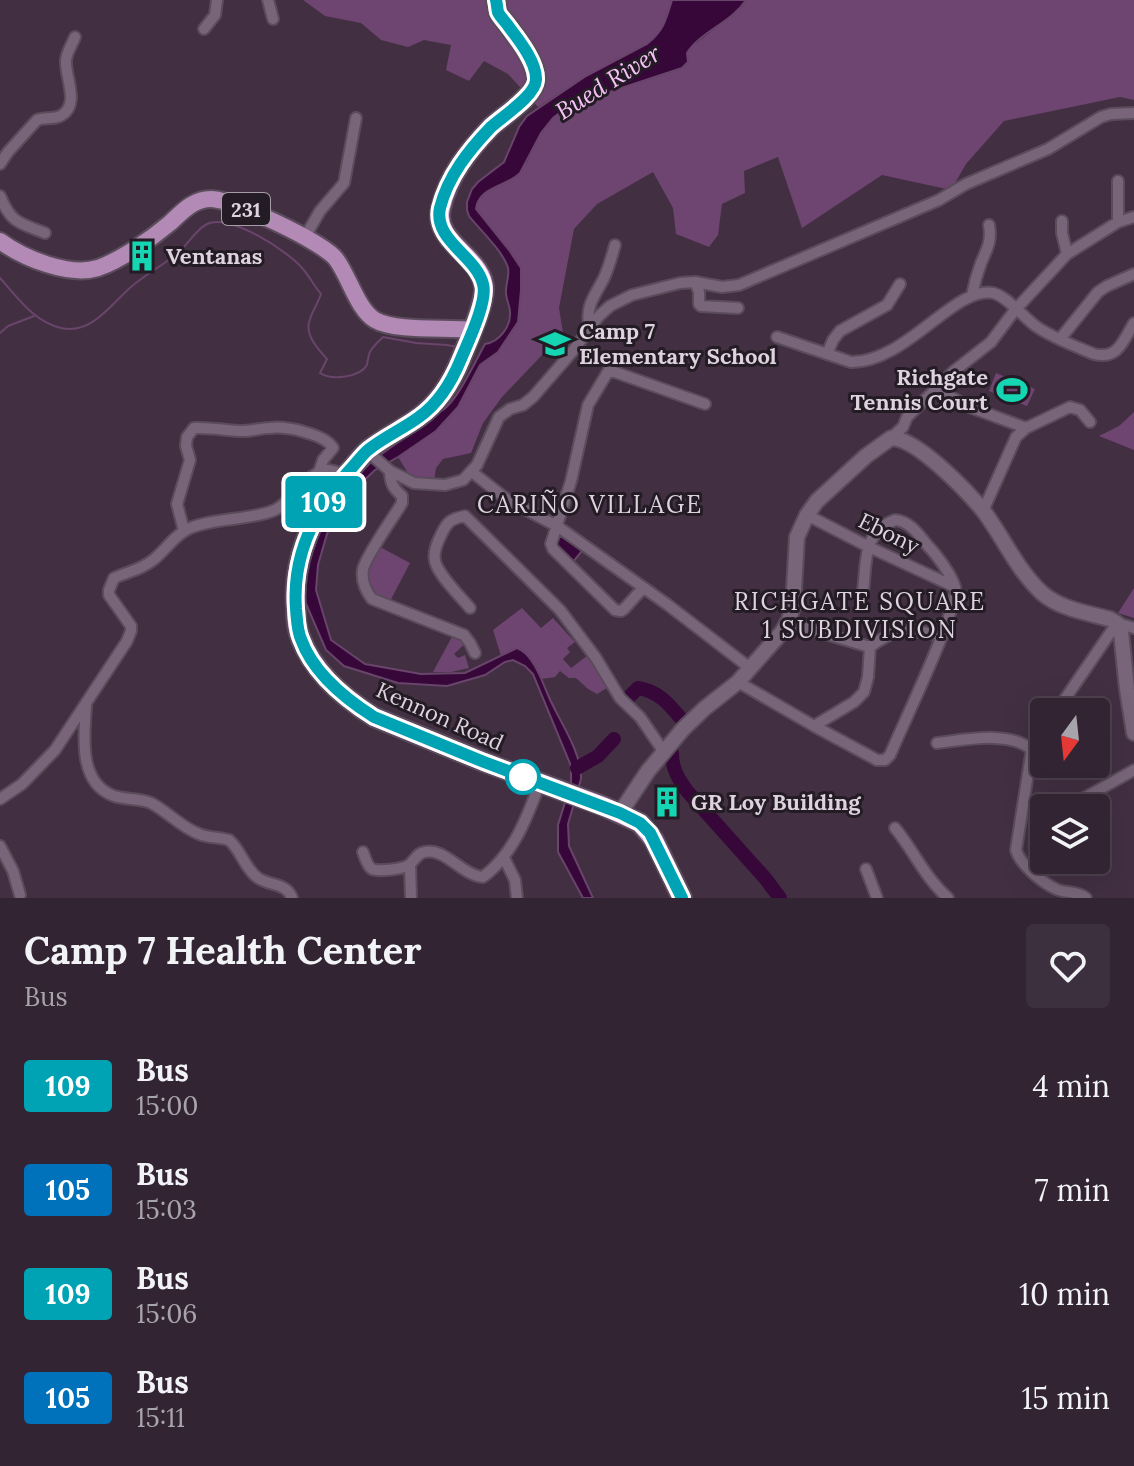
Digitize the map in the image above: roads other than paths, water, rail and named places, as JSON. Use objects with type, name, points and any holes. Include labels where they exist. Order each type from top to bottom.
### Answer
[{"type":"highway","name":"Kennon Road","points":[[496,0],[498,13],[530,57],[536,78],[533,90],[491,128],[464,159],[449,181],[439,211],[440,223],[448,237],[477,271],[484,286],[482,300],[450,382],[438,399],[346,475],[318,513],[297,570],[295,592],[299,637],[324,677],[374,717],[640,823],[650,833],[682,898]]},
{"type":"main road","name":"231","points":[[0,241],[22,255],[39,261],[86,270],[99,267],[143,244],[187,207],[202,199],[214,199],[243,208],[330,252],[363,307],[376,320],[466,344]]},
{"type":"main road","points":[[611,810],[635,789],[694,719],[738,682],[782,632],[789,620],[795,589],[797,537],[807,515],[817,501],[866,456],[891,438],[905,441],[927,455],[983,511],[1044,594],[1057,603],[1117,623],[1121,632],[1134,733]]},
{"type":"street","points":[[204,29],[215,15],[217,0]]},
{"type":"street","points":[[268,0],[273,19]]},
{"type":"street","points":[[0,164],[37,120],[60,117],[66,112],[70,93],[66,62],[75,37]]},
{"type":"street","points":[[370,453],[387,469],[420,485],[463,480],[472,472],[499,417],[533,397],[599,316],[620,299],[669,285],[695,282],[730,287],[757,278],[925,207],[975,180],[1048,149],[1101,117],[1134,113]]},
{"type":"street","points":[[305,237],[320,211],[344,183],[356,118]]},
{"type":"street","points":[[1118,181],[1118,222]]},
{"type":"street","points":[[0,196],[10,216],[45,233]]},
{"type":"street","points":[[891,438],[903,427],[907,417],[954,371],[991,342],[1015,310],[1067,254],[1118,222],[1134,217]]},
{"type":"street","points":[[1062,221],[1067,254]]},
{"type":"street","points":[[972,295],[989,250],[989,225]]},
{"type":"street","points":[[590,329],[589,304],[604,277],[615,245]]},
{"type":"street","points":[[1060,339],[1098,292],[1134,274]]},
{"type":"street","points":[[695,282],[700,305],[738,308]]},
{"type":"street","points":[[827,354],[840,331],[887,305],[900,284]]},
{"type":"street","points":[[777,337],[851,362],[863,362],[906,343],[972,295],[990,293],[1006,299],[1040,329],[1094,354],[1108,356],[1121,345],[1134,323]]},
{"type":"street","points":[[643,588],[624,609],[615,610],[551,544],[571,481],[588,405],[609,370],[705,404]]},
{"type":"street","points":[[936,389],[967,406],[1026,428]]},
{"type":"street","points":[[983,511],[1012,444],[1026,428],[1070,407],[1080,410],[1090,422]]},
{"type":"street","points":[[0,799],[41,766],[63,739],[127,641],[131,631],[128,620],[109,595],[112,581],[150,562],[184,531],[209,522],[263,514],[283,505],[319,472],[333,446],[319,438],[285,428],[246,431],[194,428],[187,437],[190,463],[177,504],[184,531]]},
{"type":"street","points":[[387,469],[393,488],[402,496],[402,503],[366,561],[363,569],[364,588],[372,599],[464,635],[475,653]]},
{"type":"street","points":[[319,472],[329,470],[346,475]]},
{"type":"street","points":[[472,472],[509,501],[557,526],[750,668]]},
{"type":"street","name":"Ebony","points":[[807,515],[955,586]]},
{"type":"street","points":[[470,608],[434,559],[436,546],[446,526],[452,519],[465,516],[560,610],[596,658],[620,698],[640,717],[664,752]]},
{"type":"street","points":[[738,682],[877,760],[885,760],[890,755],[943,635],[954,606],[955,586],[934,553],[904,521],[892,520],[871,539],[863,591]]},
{"type":"street","points":[[789,620],[795,625],[870,647]]},
{"type":"street","points":[[1066,698],[1117,623],[1134,628]]},
{"type":"street","points":[[814,726],[860,698],[866,687],[870,647],[884,636],[897,631],[943,635]]},
{"type":"street","points":[[86,704],[84,752],[95,781],[108,793],[147,801],[193,831],[229,840],[257,877],[287,889],[292,898]]},
{"type":"street","points":[[937,743],[1009,739],[1030,748]]},
{"type":"street","points":[[1030,762],[1016,850],[1018,858],[1055,889],[1079,893],[1086,898]]},
{"type":"street","points":[[1091,794],[1134,770]]},
{"type":"street","points":[[363,852],[369,867],[375,870],[402,868],[422,852],[433,852],[478,877],[487,875],[504,858],[518,836],[542,784]]},
{"type":"street","points":[[895,828],[929,878],[948,898]]},
{"type":"street","points":[[0,846],[13,871],[20,895]]},
{"type":"street","points":[[504,858],[515,880],[517,898]]},
{"type":"street","points":[[410,864],[411,898]]},
{"type":"street","points":[[866,869],[877,898]]},
{"type":"water","name":"Bued River","points":[[672,0],[746,0],[693,45],[687,53],[688,62],[682,68],[582,101],[562,111],[541,133],[520,173],[482,196],[476,209],[521,268],[518,322],[498,352],[480,365],[458,407],[436,431],[375,470],[355,489],[327,534],[318,565],[316,590],[331,640],[365,664],[421,674],[465,673],[517,648],[528,656],[578,758],[581,779],[568,824],[569,846],[593,898],[583,898],[558,852],[558,825],[571,783],[571,766],[533,674],[513,660],[485,675],[447,686],[398,683],[344,666],[326,650],[304,599],[307,568],[322,524],[342,492],[372,461],[447,407],[485,344],[499,337],[506,328],[510,318],[506,290],[508,268],[496,248],[469,216],[467,202],[472,189],[504,162],[527,116],[586,76],[647,44],[664,24]]},
{"type":"water","points":[[562,534],[582,551],[573,562],[552,544]]},
{"type":"waterway","points":[[0,278],[42,320],[61,328],[82,327],[175,255],[203,227],[217,222],[244,229],[285,253],[296,261],[321,294],[309,325],[312,340],[327,359],[320,373],[338,377],[358,372],[367,365],[371,350],[383,337],[457,347]]},
{"type":"waterway","points":[[0,333],[8,326],[34,316]]},
{"type":"waterway","points":[[629,697],[638,688],[652,692],[669,704],[683,721]]},
{"type":"waterway","points":[[577,768],[598,756],[614,739]]},
{"type":"waterway","points":[[672,753],[676,773],[687,791],[780,898]]},
{"type":"place","name":"Ventanas","points":[[142,256]]},
{"type":"place","name":"Camp 7 Elementary School","points":[[555,344]]},
{"type":"place","name":"Richgate Tennis Court","points":[[1012,390]]},
{"type":"place","name":"GR Loy Building","points":[[667,802]]},
{"type":"district","name":"CARIÑO VILLAGE","points":[[590,504]]},
{"type":"district","name":"RICHGATE SQUARE 1 SUBDIVISION","points":[[860,615]]}]
